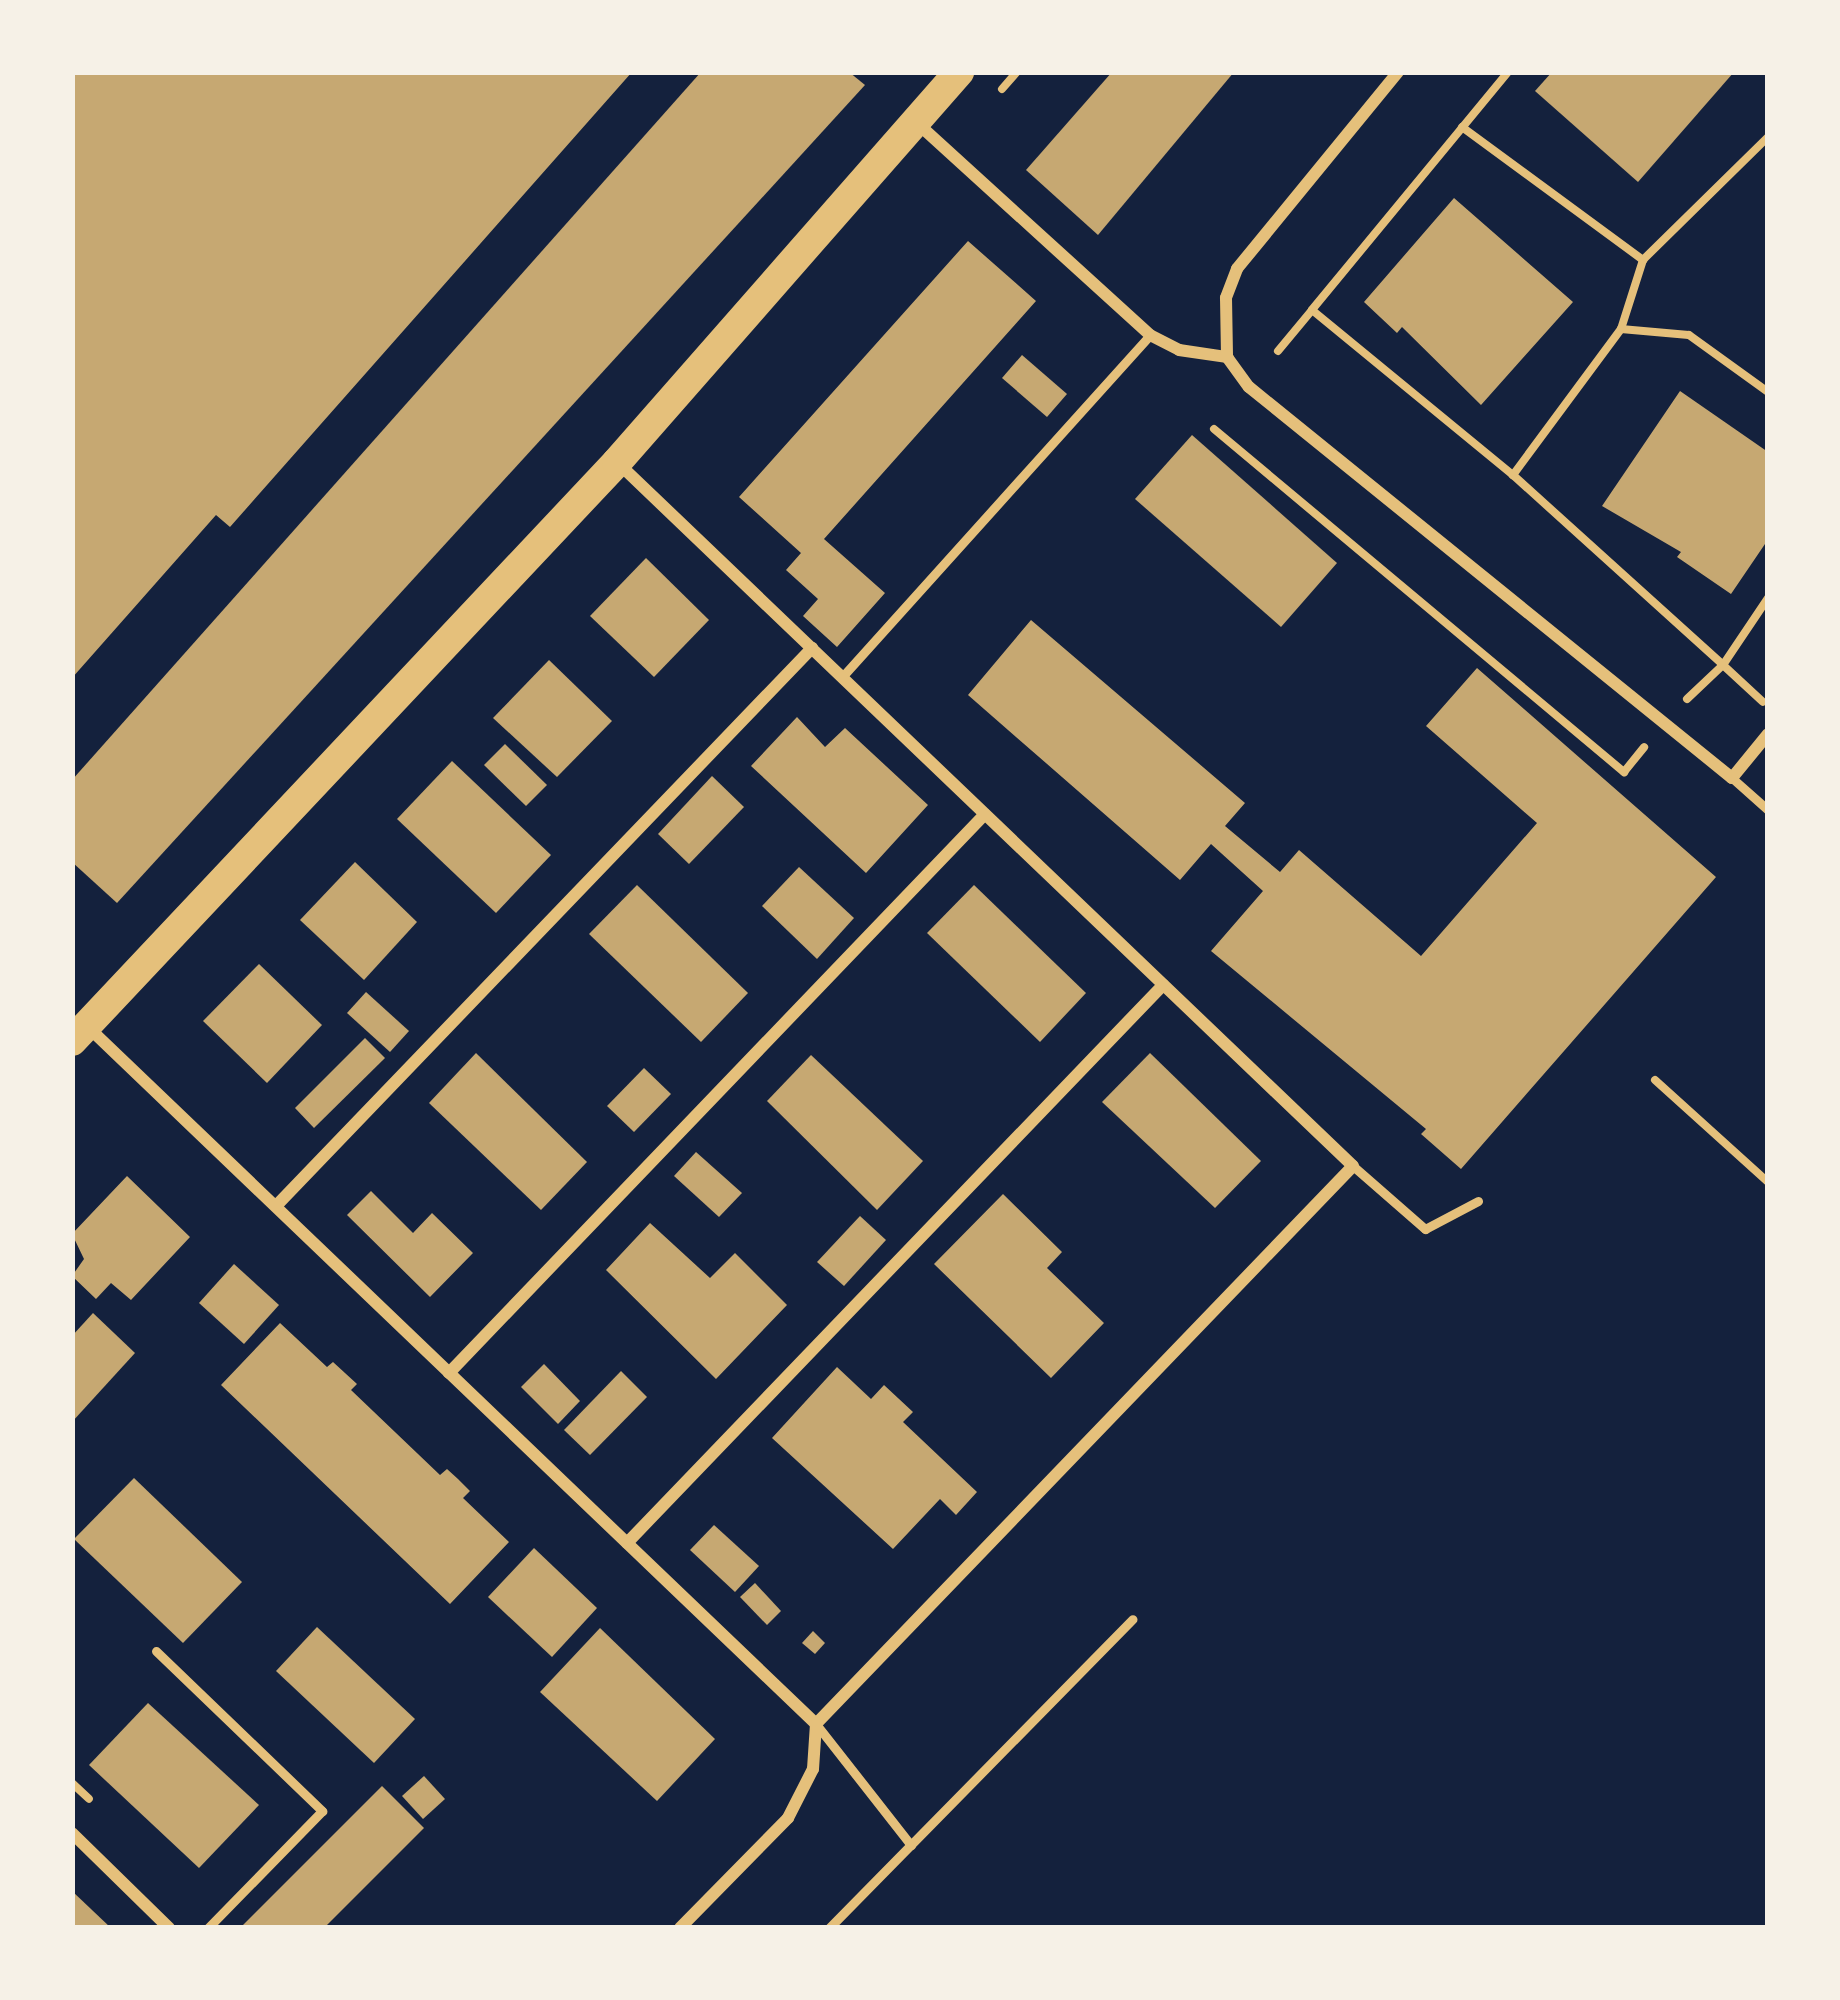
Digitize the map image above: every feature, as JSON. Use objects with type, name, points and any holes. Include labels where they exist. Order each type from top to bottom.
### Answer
[{"type":"main road","points":[[80,1033],[617,461],[959,72]]},
{"type":"street","points":[[1398,72],[1237,269],[1226,298],[1228,357],[1249,387],[1732,778],[1768,734]]},
{"type":"street","points":[[915,121],[1150,335],[1179,350],[1228,357]]},
{"type":"street","points":[[617,461],[1353,1166],[816,1724],[813,1769],[788,1818],[680,1928]]},
{"type":"street","points":[[276,1206],[812,648]]},
{"type":"street","points":[[449,1372],[985,814]]},
{"type":"street","points":[[627,1543],[1163,985]]},
{"type":"street","points":[[80,1033],[276,1206],[816,1724]]},
{"type":"street","points":[[72,1834],[169,1928]]},
{"type":"lane","points":[[842,677],[1150,335]]},
{"type":"lane","points":[[1732,778],[1768,810]]},
{"type":"lane","points":[[1353,1166],[1425,1229],[1478,1201]]},
{"type":"lane","points":[[829,1928],[1133,1619]]},
{"type":"lane","points":[[157,1651],[322,1810],[208,1928]]},
{"type":"lane","points":[[816,1724],[910,1845]]},
{"type":"path","points":[[1278,351],[1508,72]]},
{"type":"path","points":[[1462,128],[1642,260]]},
{"type":"path","points":[[1513,475],[1621,329],[1642,260],[1768,137]]},
{"type":"path","points":[[1312,310],[1513,475],[1768,708]]},
{"type":"path","points":[[1621,329],[1689,335],[1768,392]]},
{"type":"path","points":[[1214,429],[1624,772],[1648,741]]},
{"type":"path","points":[[1681,705],[1723,664],[1768,598]]},
{"type":"path","points":[[1655,1081],[1768,1182]]},
{"type":"building","points":[[72,72],[632,72],[230,527],[216,515],[72,678]]},
{"type":"building","points":[[701,72],[849,72],[865,85],[117,903],[72,862],[72,780]]},
{"type":"building","points":[[1112,72],[1234,72],[1098,235],[1026,170]]},
{"type":"building","points":[[1552,72],[1734,72],[1638,182],[1535,91]]},
{"type":"building","points":[[1454,198],[1573,302],[1481,405],[1402,327],[1397,333],[1364,302]]},
{"type":"building","points":[[968,241],[1036,301],[824,539],[885,593],[837,647],[803,616],[818,599],[786,570],[801,553],[739,497]]},
{"type":"building","points":[[1022,355],[1067,394],[1047,417],[1002,378]]},
{"type":"building","points":[[1680,391],[1768,452],[1765,544],[1731,594],[1677,557],[1681,552],[1602,506]]},
{"type":"building","points":[[1192,435],[1337,563],[1281,627],[1135,499]]},
{"type":"building","points":[[646,558],[709,620],[654,677],[590,616]]},
{"type":"building","points":[[1031,620],[1245,803],[1225,826],[1280,872],[1299,850],[1421,956],[1537,823],[1426,726],[1477,668],[1716,877],[1461,1169],[1421,1134],[1426,1129],[1211,951],[1263,891],[1211,844],[1180,880],[968,695]]},
{"type":"building","points":[[549,660],[612,721],[557,777],[493,718]]},
{"type":"building","points":[[797,717],[825,747],[845,728],[928,805],[866,873],[751,766]]},
{"type":"building","points":[[505,744],[547,785],[526,806],[484,765]]},
{"type":"building","points":[[452,761],[551,855],[496,913],[397,819]]},
{"type":"building","points":[[712,776],[744,807],[689,864],[658,834]]},
{"type":"building","points":[[355,862],[417,922],[364,980],[300,920]]},
{"type":"building","points":[[799,867],[854,918],[817,959],[762,906]]},
{"type":"building","points":[[637,885],[748,993],[701,1042],[589,934]]},
{"type":"building","points":[[974,885],[1086,993],[1040,1042],[927,933]]},
{"type":"building","points":[[259,964],[322,1025],[267,1083],[203,1021]]},
{"type":"building","points":[[366,992],[409,1031],[390,1052],[347,1013]]},
{"type":"building","points":[[365,1038],[385,1058],[314,1128],[295,1108]]},
{"type":"building","points":[[476,1053],[587,1162],[541,1210],[429,1103]]},
{"type":"building","points":[[1150,1053],[1261,1161],[1215,1208],[1102,1102]]},
{"type":"building","points":[[811,1055],[923,1161],[877,1210],[767,1101]]},
{"type":"building","points":[[644,1068],[671,1094],[634,1132],[607,1106]]},
{"type":"building","points":[[696,1152],[742,1193],[719,1217],[674,1176]]},
{"type":"building","points":[[127,1176],[190,1237],[131,1300],[111,1283],[96,1299],[72,1276],[84,1259],[72,1234]]},
{"type":"building","points":[[371,1191],[413,1233],[432,1213],[473,1253],[430,1297],[347,1215]]},
{"type":"building","points":[[1003,1194],[1062,1252],[1047,1268],[1104,1323],[1051,1378],[934,1264]]},
{"type":"building","points":[[860,1216],[886,1240],[844,1286],[817,1262]]},
{"type":"building","points":[[650,1223],[710,1278],[735,1253],[787,1305],[716,1379],[606,1270]]},
{"type":"building","points":[[234,1264],[279,1305],[244,1344],[199,1303]]},
{"type":"building","points":[[93,1313],[135,1353],[72,1422],[72,1336]]},
{"type":"building","points":[[280,1323],[327,1367],[333,1362],[357,1384],[351,1390],[440,1475],[447,1469],[458,1479],[470,1491],[463,1498],[509,1542],[450,1604],[221,1385]]},
{"type":"building","points":[[544,1364],[580,1401],[558,1424],[521,1387]]},
{"type":"building","points":[[837,1367],[871,1399],[884,1385],[913,1412],[903,1422],[977,1492],[956,1515],[940,1499],[893,1549],[772,1438]]},
{"type":"building","points":[[621,1371],[647,1397],[590,1455],[564,1430]]},
{"type":"building","points":[[134,1478],[242,1582],[183,1643],[74,1539]]},
{"type":"building","points":[[714,1525],[759,1566],[735,1592],[690,1550]]},
{"type":"building","points":[[534,1548],[597,1608],[552,1657],[488,1597]]},
{"type":"building","points":[[755,1583],[781,1611],[767,1625],[740,1597]]},
{"type":"building","points":[[317,1627],[415,1719],[374,1763],[276,1671]]},
{"type":"building","points":[[600,1628],[715,1739],[657,1801],[540,1692]]},
{"type":"building","points":[[813,1631],[825,1643],[815,1654],[802,1643]]},
{"type":"building","points":[[148,1703],[259,1805],[199,1868],[89,1765]]},
{"type":"building","points":[[424,1776],[445,1799],[423,1819],[402,1796]]},
{"type":"building","points":[[382,1786],[424,1828],[324,1928],[240,1928]]},
{"type":"building","points":[[72,1891],[111,1928],[72,1928]]}]
